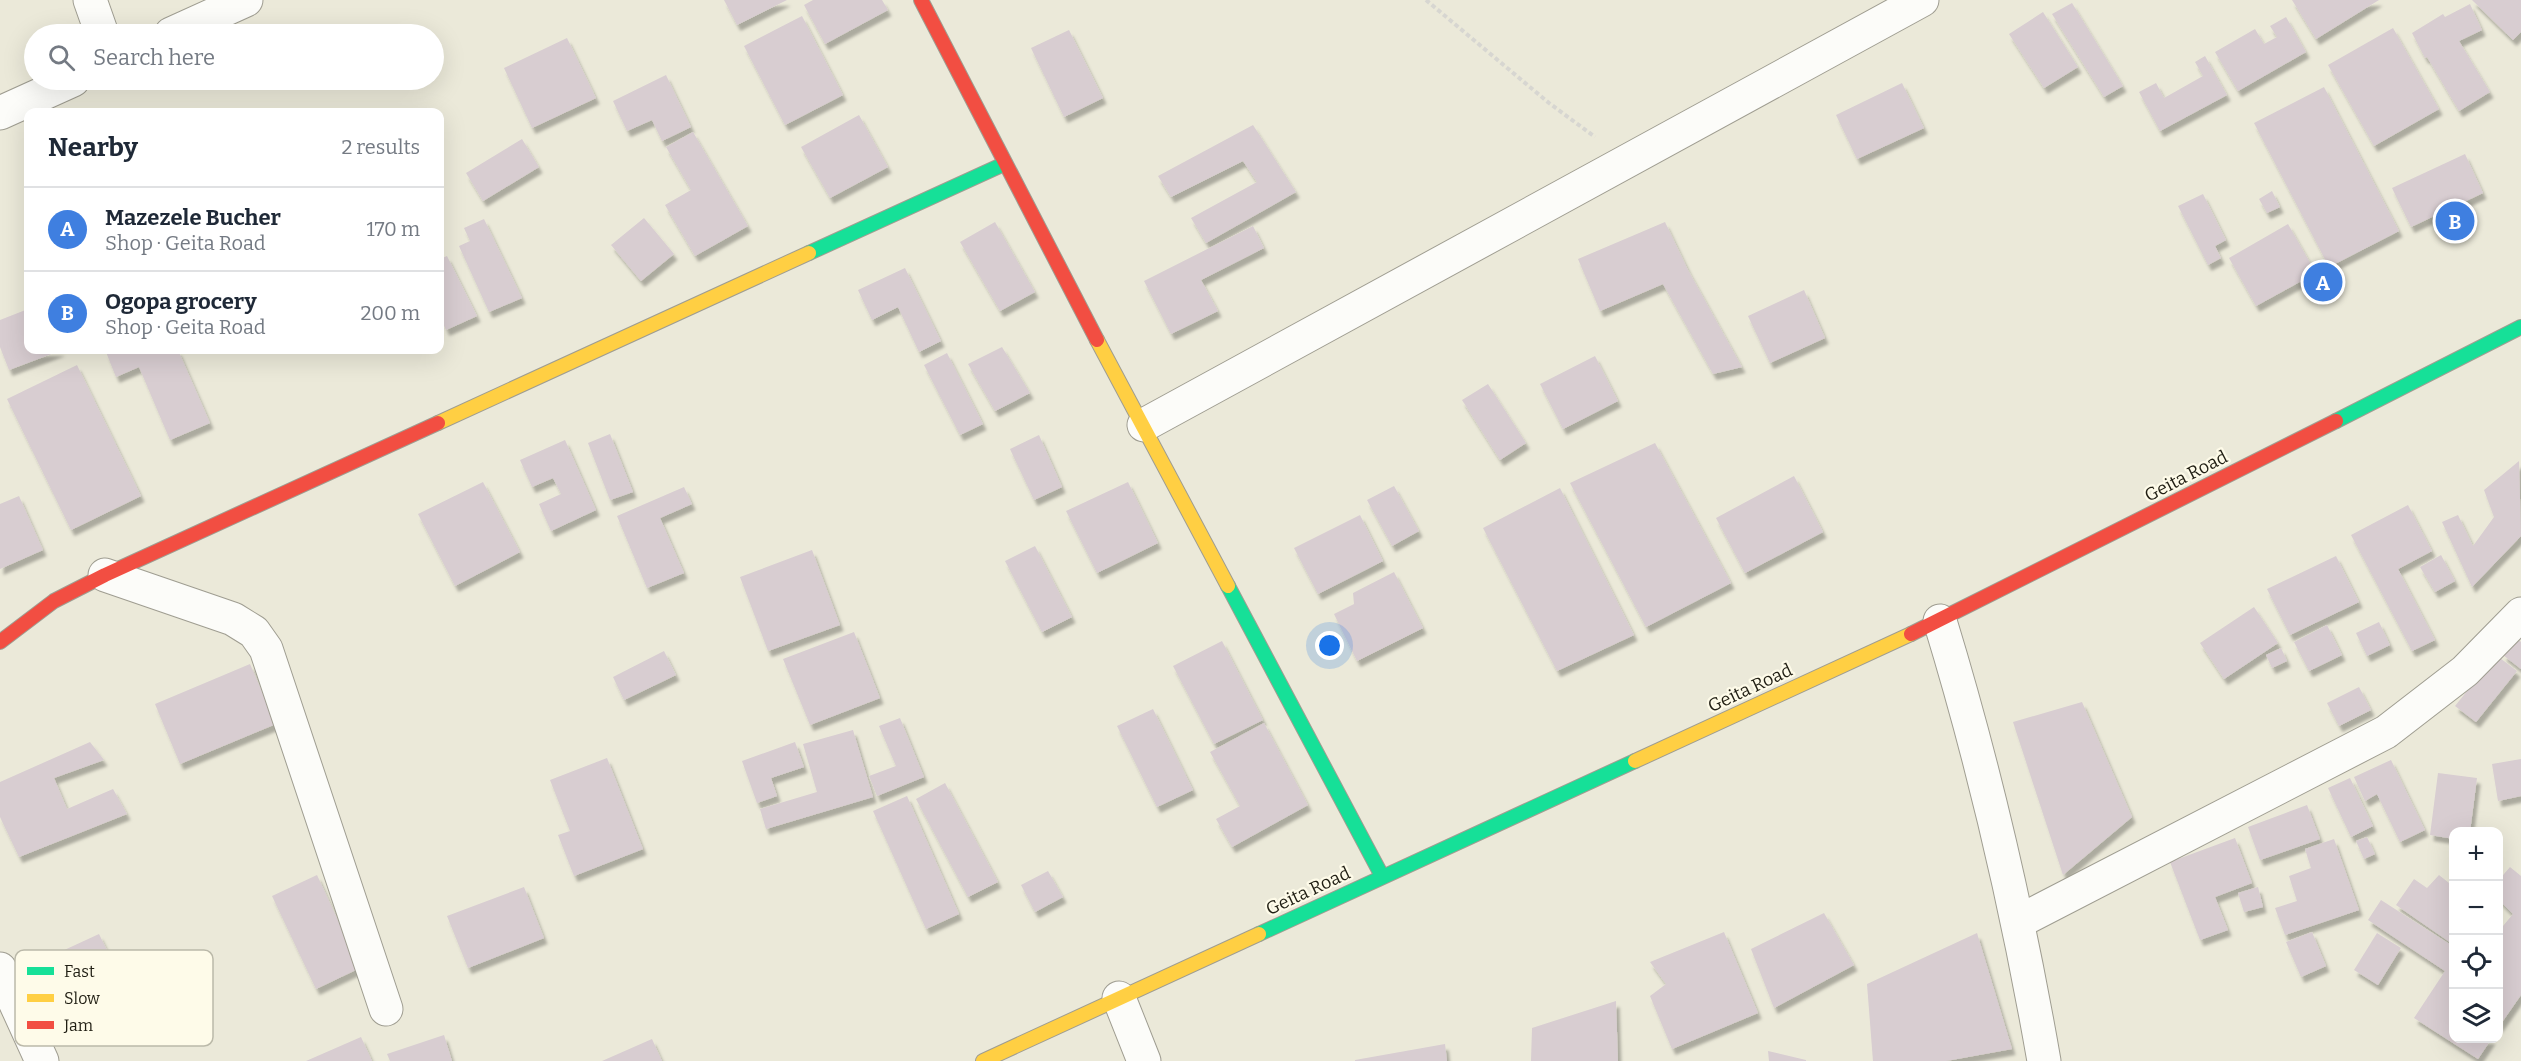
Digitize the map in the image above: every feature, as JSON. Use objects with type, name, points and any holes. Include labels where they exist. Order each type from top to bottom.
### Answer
[{"type":"main road","points":[[921,0],[1004,164],[1382,876]]},
{"type":"main road","points":[[0,642],[54,601],[105,575],[1004,164]]},
{"type":"main road","name":"Geita Road","points":[[983,1061],[1940,621],[2521,327]]},
{"type":"street","points":[[90,0],[98,24]]},
{"type":"street","points":[[193,24],[246,0]]},
{"type":"street","points":[[1144,425],[1922,0]]},
{"type":"street","points":[[0,113],[51,90]]},
{"type":"street","points":[[105,575],[233,619],[254,632],[266,649],[386,1009]]},
{"type":"street","points":[[2018,922],[2386,732],[2465,671],[2521,614]]},
{"type":"street","points":[[1940,621],[1973,727],[2018,922],[2044,1061]]},
{"type":"street","points":[[0,969],[15,1002]]},
{"type":"street","points":[[1119,998],[1144,1061]]},
{"type":"street","points":[[35,1046],[42,1061]]},
{"type":"path","points":[[1426,0],[1549,103],[1626,161]]},
{"type":"building","points":[[724,0],[787,0],[737,25]]},
{"type":"building","points":[[813,0],[882,0],[888,10],[825,44],[804,5]]},
{"type":"building","points":[[2292,0],[2379,0],[2316,39]]},
{"type":"building","points":[[2472,0],[2521,0],[2521,32],[2513,40]]},
{"type":"building","points":[[2072,3],[2123,86],[2104,97],[2052,14]]},
{"type":"building","points":[[2470,4],[2482,30],[2459,41],[2490,92],[2459,111],[2412,33],[2443,14],[2445,17]]},
{"type":"building","points":[[2043,12],[2078,67],[2044,88],[2009,34]]},
{"type":"building","points":[[802,16],[843,95],[785,125],[744,46]]},
{"type":"building","points":[[2286,17],[2306,52],[2238,91],[2215,52],[2255,29],[2264,44],[2277,37],[2270,26]]},
{"type":"building","points":[[2393,28],[2439,109],[2374,146],[2328,65]]},
{"type":"building","points":[[1069,30],[1103,98],[1064,117],[1031,48]]},
{"type":"building","points":[[567,38],[596,98],[532,128],[504,68]]},
{"type":"building","points":[[2205,56],[2227,95],[2160,131],[2139,92],[2156,83],[2164,98],[2203,76],[2195,62]]},
{"type":"building","points":[[666,75],[691,127],[662,141],[652,120],[627,131],[613,101]]},
{"type":"building","points":[[1902,83],[1924,128],[1857,159],[1836,115]]},
{"type":"building","points":[[2324,87],[2399,231],[2329,267],[2254,123]]},
{"type":"building","points":[[859,115],[888,167],[830,198],[801,147]]},
{"type":"building","points":[[1253,125],[1296,192],[1206,243],[1191,218],[1257,182],[1243,161],[1171,197],[1158,176]]},
{"type":"building","points":[[693,132],[748,226],[695,256],[665,205],[691,190],[666,147]]},
{"type":"building","points":[[522,139],[539,167],[483,201],[466,173]]},
{"type":"building","points":[[2465,154],[2483,193],[2411,227],[2392,188]]},
{"type":"building","points":[[2272,191],[2280,207],[2267,213],[2259,199]]},
{"type":"building","points":[[2203,194],[2226,240],[2215,246],[2221,258],[2208,265],[2178,206]]},
{"type":"building","points":[[644,218],[674,254],[641,281],[611,245]]},
{"type":"building","points":[[484,219],[522,298],[489,312],[459,246],[470,241],[464,228]]},
{"type":"building","points":[[995,222],[1035,292],[1000,311],[960,242]]},
{"type":"building","points":[[1665,222],[1688,270],[1742,367],[1713,374],[1663,284],[1600,311],[1578,259]]},
{"type":"building","points":[[2288,224],[2316,273],[2256,306],[2229,258]]},
{"type":"building","points":[[1253,226],[1264,248],[1201,280],[1218,311],[1171,334],[1144,281]]},
{"type":"building","points":[[447,256],[477,316],[446,330],[444,325],[444,257]]},
{"type":"building","points":[[905,268],[941,341],[919,352],[898,307],[872,320],[858,290]]},
{"type":"building","points":[[1804,290],[1825,338],[1770,363],[1748,316]]},
{"type":"building","points":[[24,311],[24,354],[51,354],[9,370],[0,347],[0,320]]},
{"type":"building","points":[[1002,347],[1030,393],[995,411],[968,364]]},
{"type":"building","points":[[947,353],[983,424],[960,435],[924,365]]},
{"type":"building","points":[[107,354],[180,354],[210,423],[170,440],[139,367],[116,377]]},
{"type":"building","points":[[1595,356],[1618,401],[1563,429],[1540,384]]},
{"type":"building","points":[[77,365],[141,496],[71,530],[7,399]]},
{"type":"building","points":[[1488,384],[1526,443],[1500,460],[1462,400]]},
{"type":"building","points":[[610,434],[633,492],[610,500],[588,443]]},
{"type":"building","points":[[1039,435],[1062,487],[1034,500],[1010,449]]},
{"type":"building","points":[[565,440],[596,510],[551,531],[539,504],[561,494],[553,478],[532,487],[520,460]]},
{"type":"building","points":[[1655,443],[1731,583],[1646,627],[1570,483]]},
{"type":"building","points":[[2519,461],[2521,536],[2472,587],[2442,522],[2458,515],[2473,546],[2494,517],[2484,490]]},
{"type":"building","points":[[1794,476],[1823,532],[1745,573],[1716,518]]},
{"type":"building","points":[[483,482],[520,552],[455,586],[418,514]]},
{"type":"building","points":[[1128,482],[1158,543],[1097,573],[1066,511]]},
{"type":"building","points":[[1394,486],[1419,531],[1392,546],[1367,500]]},
{"type":"building","points":[[684,487],[692,504],[660,518],[684,573],[647,588],[617,516]]},
{"type":"building","points":[[1560,488],[1634,635],[1557,671],[1483,528]]},
{"type":"building","points":[[19,496],[43,550],[0,569],[0,504]]},
{"type":"building","points":[[2408,505],[2432,551],[2398,569],[2435,640],[2412,651],[2351,535]]},
{"type":"building","points":[[1360,515],[1383,561],[1318,594],[1294,548]]},
{"type":"building","points":[[1035,546],[1072,617],[1042,632],[1005,561]]},
{"type":"building","points":[[812,550],[840,625],[768,651],[740,577]]},
{"type":"building","points":[[2441,555],[2455,581],[2435,592],[2420,567]]},
{"type":"building","points":[[2336,556],[2359,602],[2290,635],[2267,589]]},
{"type":"building","points":[[1394,572],[1423,628],[1357,661],[1334,614],[1354,604],[1353,593]]},
{"type":"building","points":[[2254,607],[2278,643],[2224,679],[2200,643]]},
{"type":"building","points":[[2379,622],[2390,645],[2367,656],[2356,633]]},
{"type":"building","points":[[2327,625],[2342,655],[2309,671],[2294,642]]},
{"type":"building","points":[[854,632],[880,698],[810,725],[783,659]]},
{"type":"building","points":[[2516,638],[2521,642],[2521,669],[2503,655]]},
{"type":"building","points":[[1222,641],[1263,720],[1214,744],[1173,666]]},
{"type":"building","points":[[2281,648],[2287,661],[2272,668],[2266,655]]},
{"type":"building","points":[[664,651],[676,675],[624,700],[613,677]]},
{"type":"building","points":[[2496,655],[2517,671],[2476,722],[2455,706]]},
{"type":"building","points":[[250,664],[276,724],[180,764],[155,704]]},
{"type":"building","points":[[2359,687],[2371,710],[2339,726],[2327,703]]},
{"type":"building","points":[[2082,702],[2132,817],[2063,875],[2013,722]]},
{"type":"building","points":[[1153,709],[1193,790],[1157,807],[1117,726]]},
{"type":"building","points":[[900,718],[924,777],[877,796],[869,776],[896,766],[879,726]]},
{"type":"building","points":[[1264,723],[1308,805],[1232,847],[1216,819],[1240,806],[1210,752]]},
{"type":"building","points":[[853,730],[873,797],[766,829],[760,809],[817,792],[803,744]]},
{"type":"building","points":[[90,742],[104,760],[54,778],[67,809],[113,789],[127,814],[19,857],[0,817],[0,782]]},
{"type":"building","points":[[795,742],[804,767],[771,778],[777,796],[757,803],[742,761]]},
{"type":"building","points":[[607,758],[643,849],[574,876],[558,835],[570,831],[550,780]]},
{"type":"building","points":[[2521,759],[2521,796],[2498,801],[2492,764]]},
{"type":"building","points":[[2391,760],[2425,830],[2400,842],[2377,794],[2365,801],[2354,777]]},
{"type":"building","points":[[2438,773],[2477,778],[2471,827],[2449,827],[2449,838],[2430,835]]},
{"type":"building","points":[[2350,778],[2373,826],[2351,837],[2328,788]]},
{"type":"building","points":[[945,783],[998,882],[968,897],[916,799]]},
{"type":"building","points":[[907,796],[959,914],[926,929],[873,811]]},
{"type":"building","points":[[2307,805],[2320,839],[2260,860],[2248,827]]},
{"type":"building","points":[[2367,837],[2375,854],[2364,859],[2356,841]]},
{"type":"building","points":[[2235,838],[2252,883],[2215,897],[2228,930],[2200,940],[2170,862]]},
{"type":"building","points":[[2334,839],[2359,910],[2285,935],[2275,908],[2297,901],[2289,876],[2311,868],[2305,849]]},
{"type":"building","points":[[2510,867],[2521,876],[2521,995],[2503,1021],[2503,926],[2513,914],[2503,904],[2503,875]]},
{"type":"building","points":[[1048,871],[1063,897],[1035,912],[1021,885]]},
{"type":"building","points":[[317,875],[360,968],[316,989],[272,896]]},
{"type":"building","points":[[2439,875],[2449,883],[2449,942],[2396,905],[2414,879],[2427,888]]},
{"type":"building","points":[[524,887],[544,938],[468,968],[447,916]]},
{"type":"building","points":[[2258,887],[2263,907],[2244,912],[2238,893]]},
{"type":"building","points":[[2381,900],[2449,944],[2449,1040],[2414,1018],[2445,971],[2368,920]]},
{"type":"building","points":[[1824,913],[1854,965],[1774,1008],[1751,949]]},
{"type":"building","points":[[1724,932],[1758,1013],[1672,1049],[1650,996],[1666,984],[1650,962]]},
{"type":"building","points":[[2312,932],[2326,966],[2301,977],[2286,942]]},
{"type":"building","points":[[1977,933],[2012,1049],[1946,1061],[1873,1061],[1867,984]]},
{"type":"building","points":[[2377,933],[2401,948],[2378,985],[2354,970]]},
{"type":"building","points":[[99,934],[107,950],[64,950]]},
{"type":"building","points":[[1616,1001],[1618,1061],[1531,1061],[1532,1028]]},
{"type":"building","points":[[444,1035],[452,1061],[390,1061],[387,1054]]},
{"type":"building","points":[[361,1037],[372,1061],[306,1061]]},
{"type":"building","points":[[652,1039],[662,1061],[602,1061]]},
{"type":"building","points":[[2453,1043],[2489,1043],[2478,1059]]},
{"type":"building","points":[[1445,1044],[1447,1061],[1355,1061],[1355,1060]]},
{"type":"building","points":[[1768,1051],[1806,1060],[1806,1061],[1769,1061]]},
{"type":"traffic: fast","points":[[809,253],[1004,164]]},
{"type":"traffic: fast","points":[[2336,421],[2521,327]]},
{"type":"traffic: fast","points":[[1228,586],[1382,876]]},
{"type":"traffic: fast","points":[[1259,934],[1635,761]]},
{"type":"traffic: slow","points":[[438,423],[809,253]]},
{"type":"traffic: slow","points":[[1097,340],[1228,586]]},
{"type":"traffic: slow","points":[[1635,761],[1911,634]]},
{"type":"traffic: slow","points":[[983,1061],[1259,934]]},
{"type":"traffic: jam","points":[[921,0],[1097,340]]},
{"type":"traffic: jam","points":[[1911,634],[2336,421]]},
{"type":"traffic: jam","points":[[0,642],[54,601],[105,575],[438,423]]},
{"type":"place","name":"Ogopa grocery","points":[[2455,221]]},
{"type":"place","name":"Mazezele Bucher","points":[[2323,282]]}]
